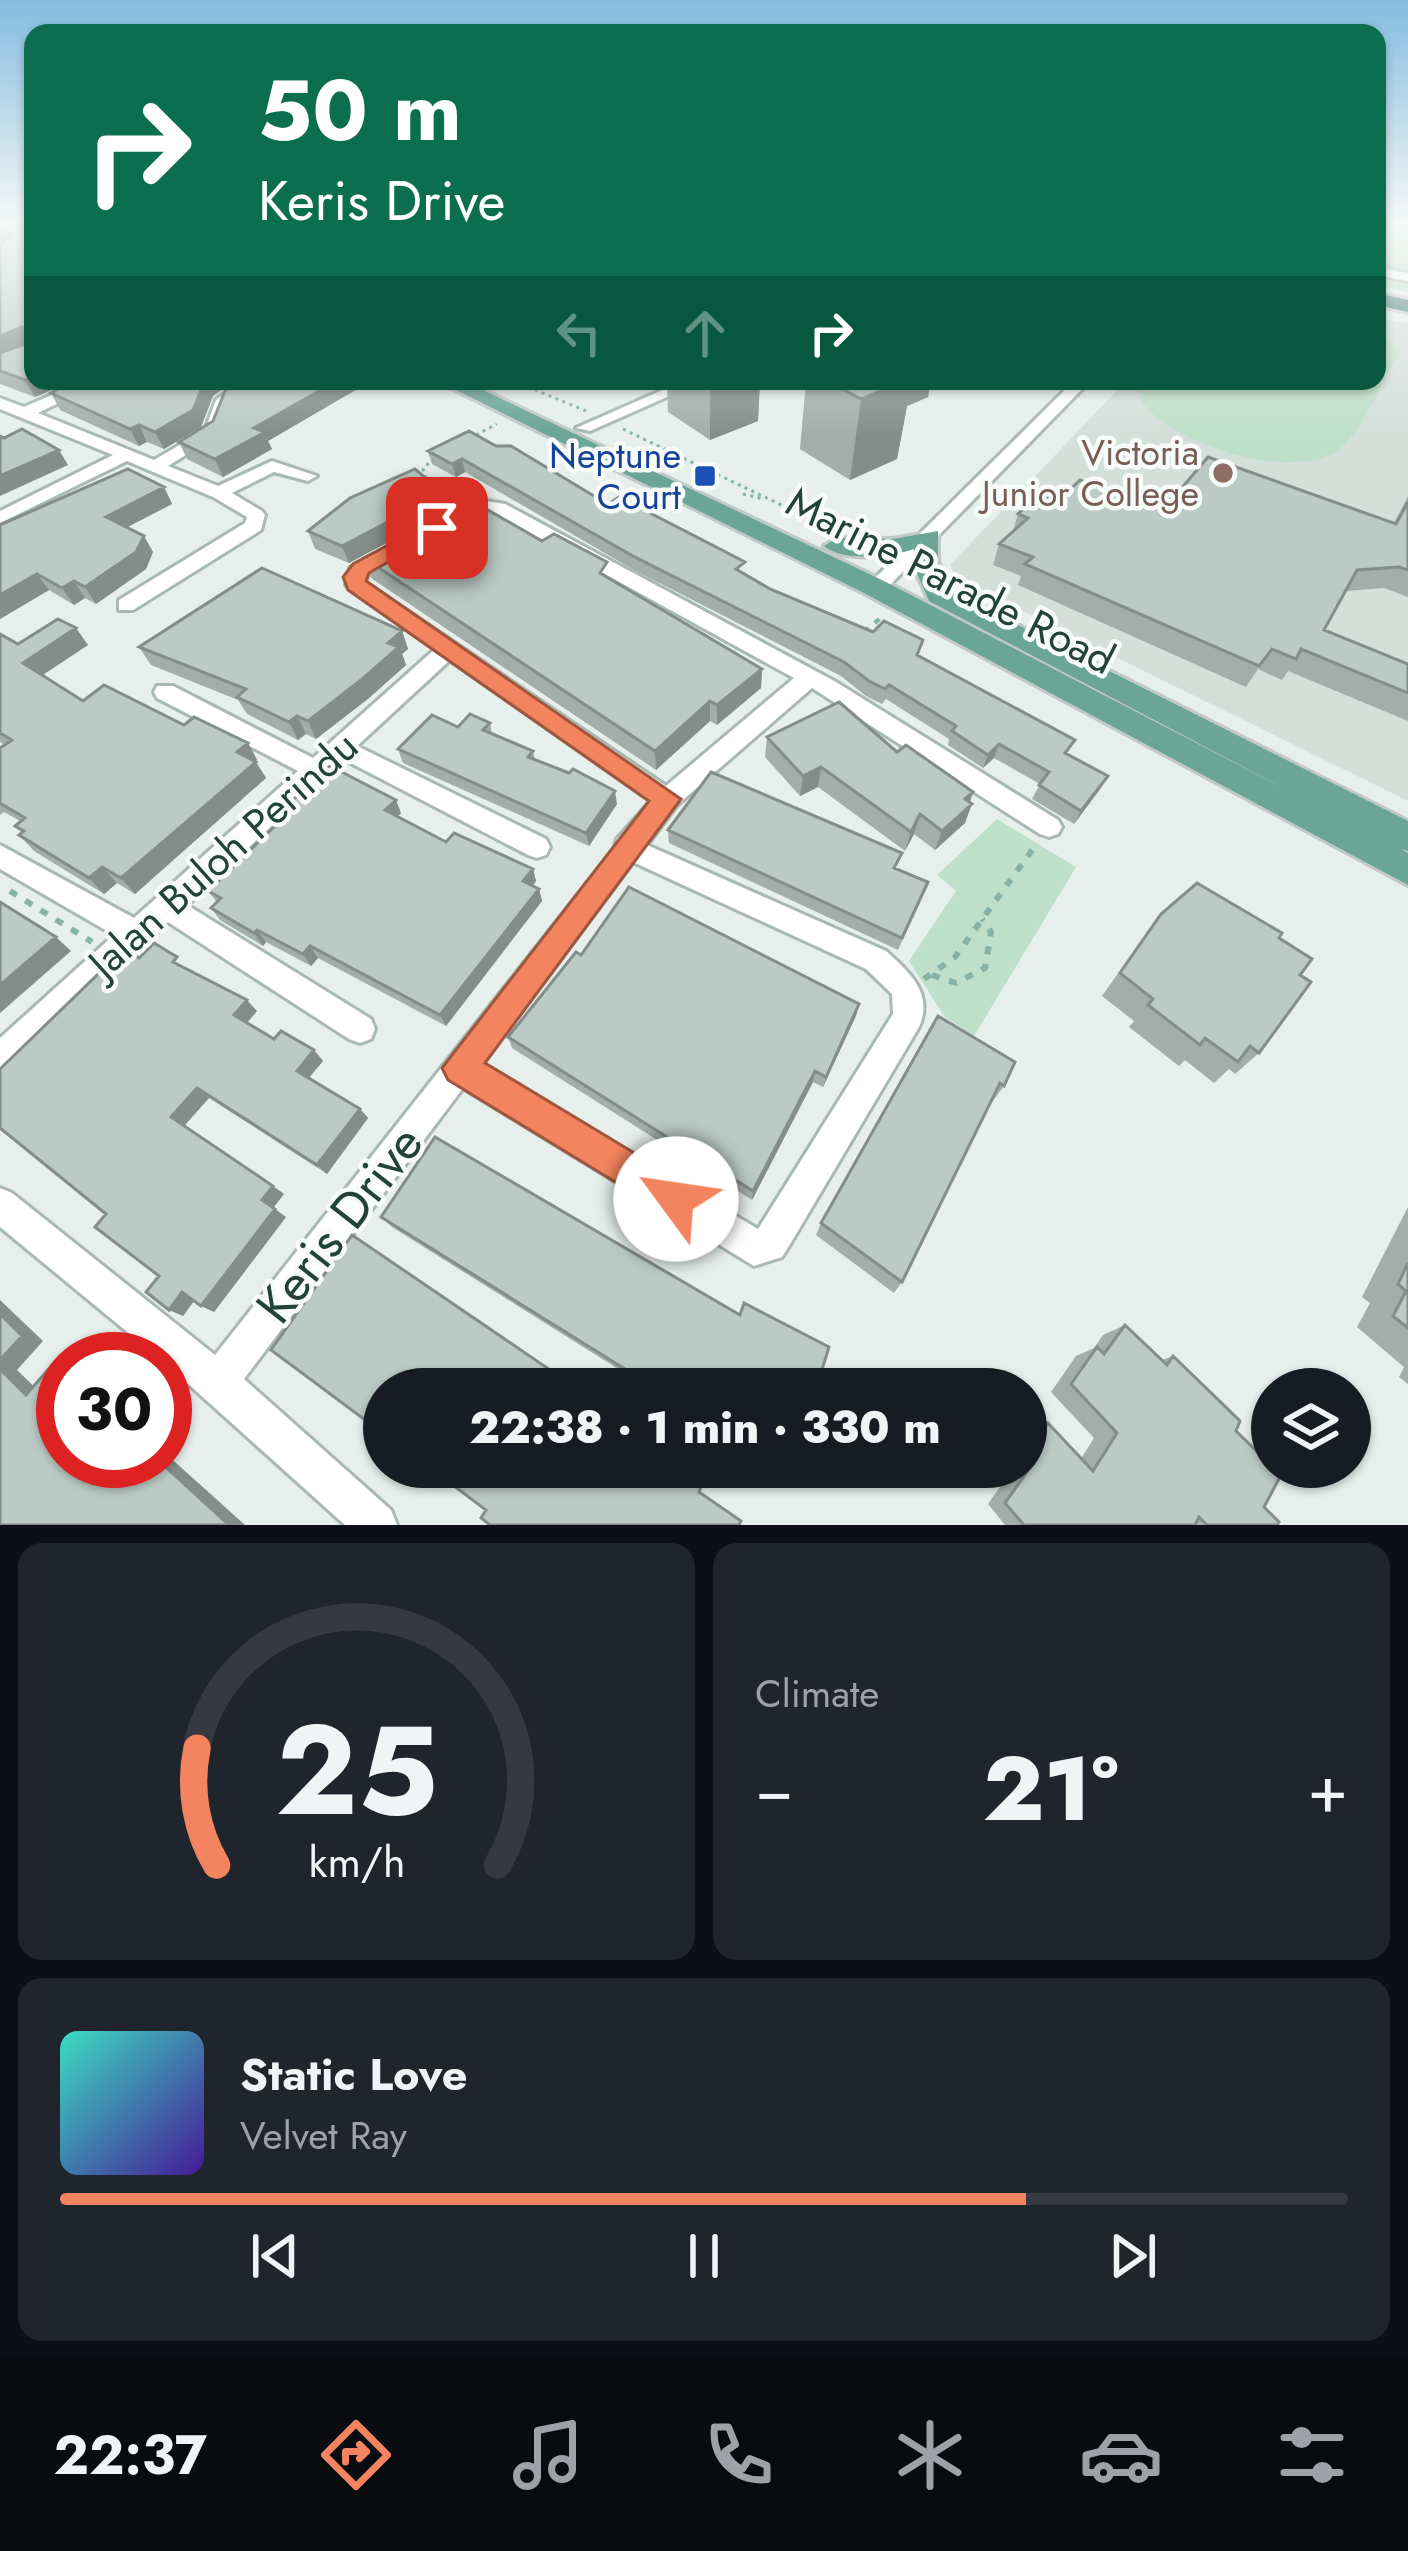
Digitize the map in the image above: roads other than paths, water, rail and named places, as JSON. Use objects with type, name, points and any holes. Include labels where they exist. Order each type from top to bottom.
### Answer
[{"type":"main road","name":"Marine Parade Road","points":[[468,390],[884,580],[1408,870]]},
{"type":"main road","name":"Marine Parade Road","points":[[504,390],[837,547],[884,580],[939,595],[1408,837]]},
{"type":"main road","points":[[837,547],[895,547],[929,536],[926,562],[939,595]]},
{"type":"street","points":[[24,413],[76,390]]},
{"type":"street","points":[[154,467],[212,432],[221,403],[239,390]]},
{"type":"street","points":[[584,428],[675,390]]},
{"type":"street","points":[[884,580],[1074,390]]},
{"type":"street","points":[[0,403],[252,510],[254,526],[126,605]]},
{"type":"street","points":[[0,518],[124,456]]},
{"type":"street","points":[[219,493],[272,466],[308,476]]},
{"type":"street","points":[[809,678],[667,799],[447,650],[354,580],[361,568],[480,505],[499,508],[809,678],[1048,827]]},
{"type":"street","name":"Jalan Buloh Perindu","points":[[0,1058],[447,650]]},
{"type":"street","points":[[165,692],[314,770]]},
{"type":"street","points":[[339,747],[537,847]]},
{"type":"street","name":"Keris Drive","points":[[218,1382],[667,799]]},
{"type":"street","points":[[460,1068],[754,1248],[769,1244],[778,1234],[908,1017],[906,988],[876,960],[626,847]]},
{"type":"street","points":[[0,856],[124,943]]},
{"type":"street","points":[[165,906],[360,1029]]},
{"type":"street","points":[[0,1205],[218,1382],[376,1525]]},
{"type":"place","name":"Victoria Junior College","points":[[1223,473]]},
{"type":"place","name":"Neptune Court","points":[[705,476]]}]
